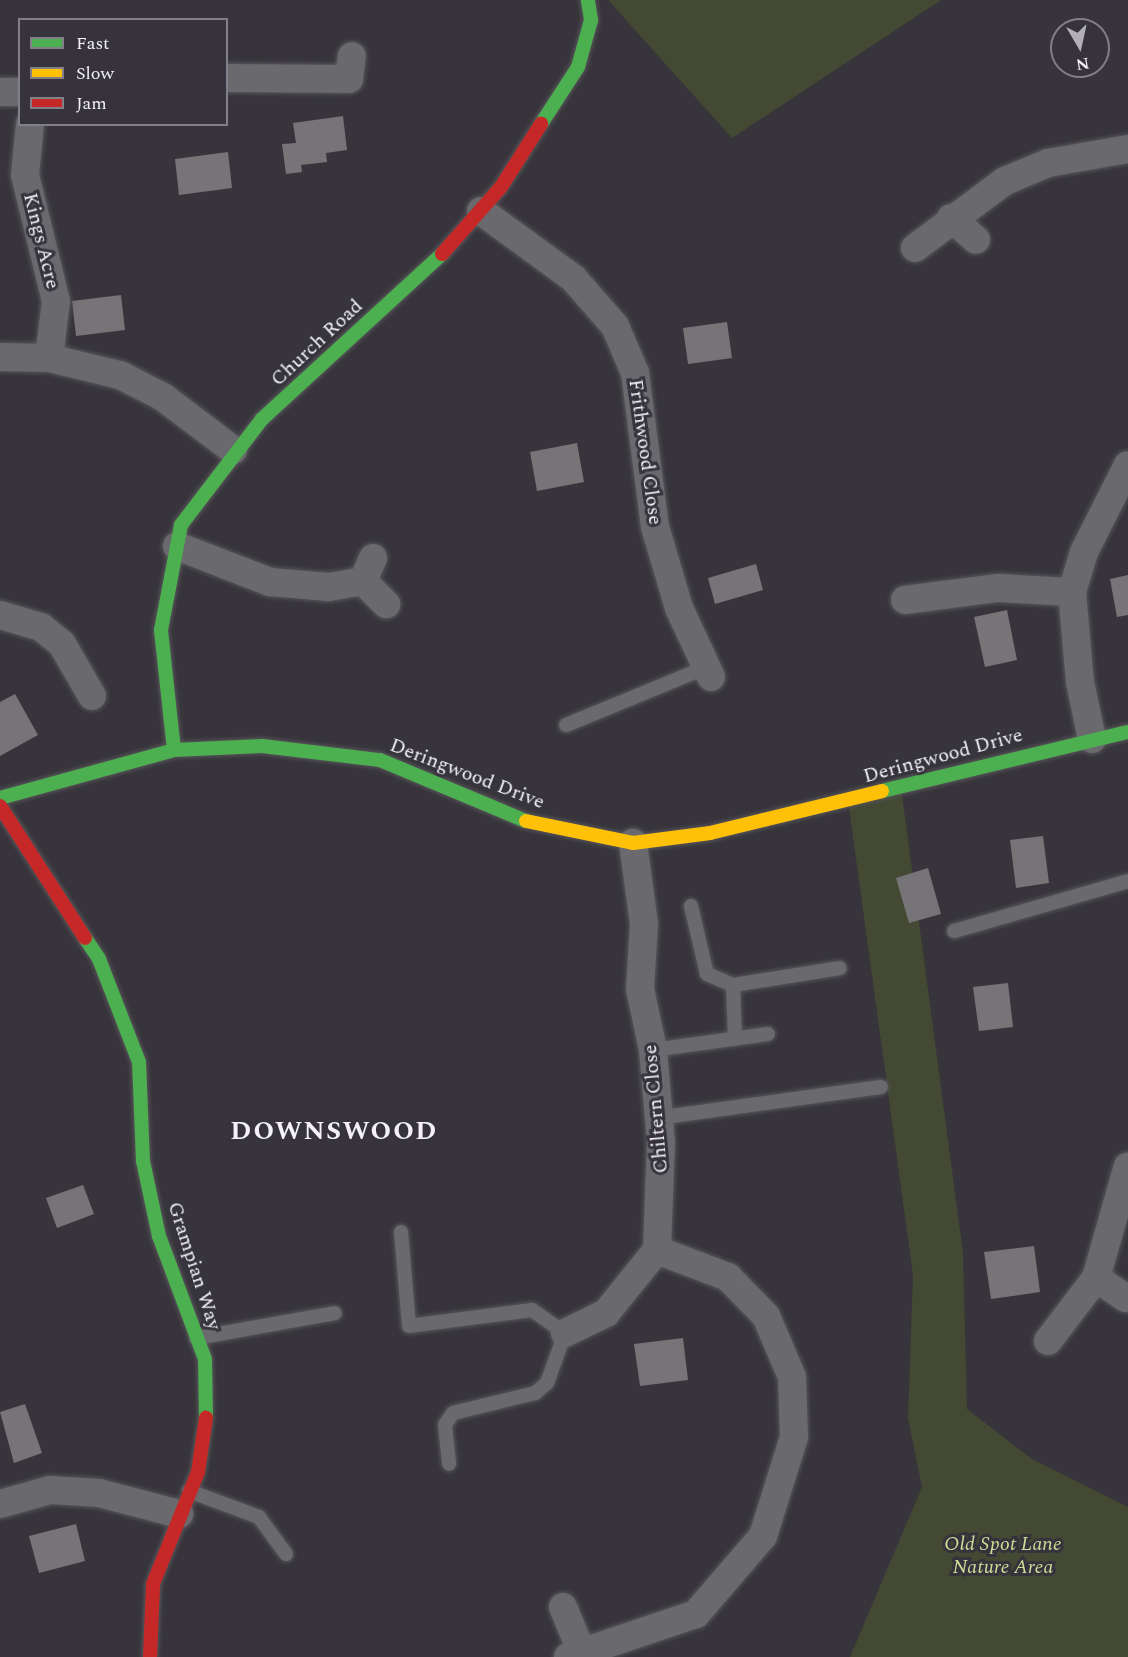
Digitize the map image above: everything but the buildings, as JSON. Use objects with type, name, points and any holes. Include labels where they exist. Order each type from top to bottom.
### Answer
[{"type":"street","name":"Church Road","points":[[174,750],[161,630],[181,525],[233,450],[443,253],[481,211],[542,130],[578,67],[591,20],[588,0]]},
{"type":"street","points":[[228,78],[349,79],[352,56]]},
{"type":"street","points":[[0,92],[18,92]]},
{"type":"street","name":"Kings Acre","points":[[30,126],[25,175],[56,301],[49,358]]},
{"type":"street","points":[[915,248],[951,218],[1005,181],[1048,163],[1128,149]]},
{"type":"street","name":"Frithwood Close","points":[[481,211],[573,278],[615,326],[635,373],[655,527],[679,608],[709,672]]},
{"type":"street","points":[[951,218],[976,240]]},
{"type":"street","points":[[0,357],[49,358],[120,375],[163,397],[233,450]]},
{"type":"street","points":[[1092,739],[1080,682],[1072,592],[1084,552],[1124,482]]},
{"type":"street","points":[[177,546],[270,582],[329,587],[368,570],[386,604]]},
{"type":"street","points":[[905,600],[998,588],[1072,592]]},
{"type":"street","points":[[0,615],[41,627],[62,644],[92,696]]},
{"type":"street","name":"Deringwood Drive","points":[[0,798],[174,750],[262,746],[380,760],[519,819],[633,843],[710,833],[1128,732]]},
{"type":"street","name":"Grampian Way","points":[[0,806],[99,959],[139,1062],[143,1161],[156,1225],[205,1359],[207,1411],[198,1472],[153,1584],[150,1657]]},
{"type":"street","name":"Chiltern Close","points":[[633,843],[644,924],[640,989],[653,1050],[662,1202],[657,1250]]},
{"type":"street","points":[[1048,1341],[1096,1278],[1128,1166]]},
{"type":"street","points":[[563,1607],[575,1655],[623,1634],[696,1614],[763,1536],[794,1437],[792,1377],[766,1316],[728,1276],[657,1250],[606,1313],[565,1333]]},
{"type":"street","points":[[1096,1278],[1126,1298]]},
{"type":"street","points":[[0,1504],[50,1490],[184,1503]]},
{"type":"lane","points":[[566,725],[709,672]]},
{"type":"lane","points":[[954,931],[1128,881]]},
{"type":"lane","points":[[691,906],[707,974],[733,985],[840,968]]},
{"type":"lane","points":[[733,985],[735,1038]]},
{"type":"lane","points":[[653,1050],[768,1034]]},
{"type":"lane","points":[[657,1118],[881,1087]]},
{"type":"lane","points":[[401,1232],[408,1326],[531,1310],[565,1333],[547,1383],[535,1393],[453,1413],[445,1425],[449,1464]]},
{"type":"lane","points":[[196,1338],[335,1313]]},
{"type":"lane","points":[[184,1503],[260,1517],[286,1554]]},
{"type":"green space","points":[[608,0],[941,0],[732,138]]},
{"type":"green space","name":"Old Spot Lane Nature Area","points":[[901,787],[963,1253],[967,1409],[1032,1459],[1128,1507],[1128,1657],[850,1657],[922,1487],[908,1418],[913,1275],[848,800]]},
{"type":"traffic: fast","points":[[541,124],[578,67],[591,20],[588,0]]},
{"type":"traffic: fast","points":[[174,750],[161,630],[181,525],[262,419],[442,254]]},
{"type":"traffic: fast","points":[[882,791],[1128,732]]},
{"type":"traffic: fast","points":[[0,798],[174,750],[262,746],[380,760],[526,821]]},
{"type":"traffic: fast","points":[[85,938],[99,959],[139,1062],[143,1161],[159,1236],[205,1359],[206,1418]]},
{"type":"traffic: slow","points":[[526,821],[633,843],[710,833],[882,791]]},
{"type":"traffic: jam","points":[[442,254],[501,187],[541,124]]},
{"type":"traffic: jam","points":[[0,806],[85,938]]},
{"type":"traffic: jam","points":[[150,1657],[153,1584],[198,1472],[206,1418]]},
{"type":"district","name":"DOWNSWOOD","points":[[334,1132]]}]
